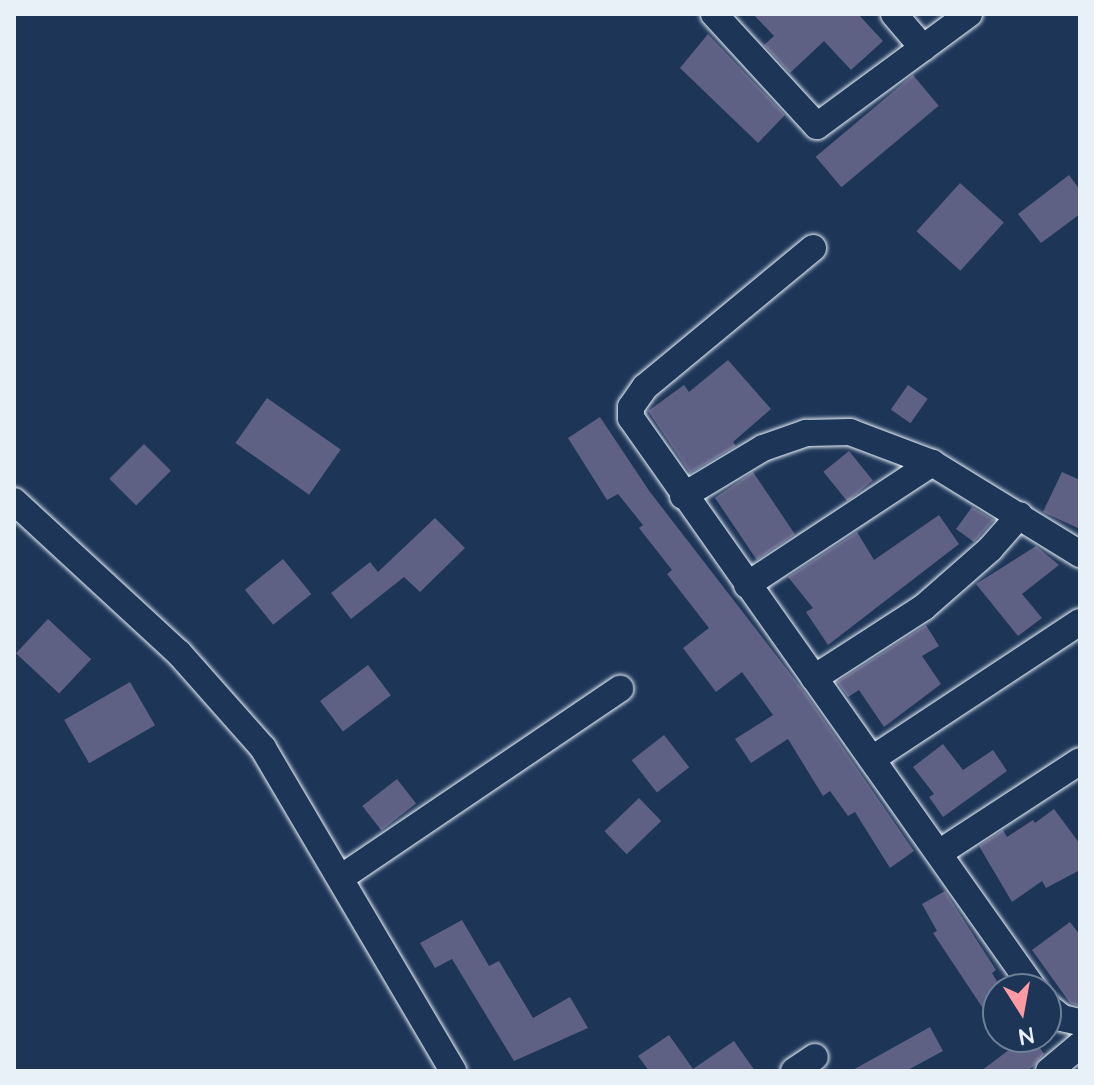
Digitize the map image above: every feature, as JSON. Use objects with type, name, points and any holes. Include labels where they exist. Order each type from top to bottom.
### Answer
[{"type":"street","points":[[714,14],[817,126],[969,14]]},
{"type":"street","points":[[894,14],[923,48]]},
{"type":"street","points":[[813,248],[636,395],[631,407],[636,431],[1023,973]]},
{"type":"street","points":[[683,496],[763,448],[806,433],[850,432],[932,463],[1080,554]]},
{"type":"street","points":[[747,585],[932,463]]},
{"type":"street","points":[[14,501],[219,693],[263,748],[342,877],[453,1071]]},
{"type":"street","points":[[814,678],[924,607],[990,549],[1020,515]]},
{"type":"street","points":[[872,759],[1080,622]]},
{"type":"street","points":[[342,877],[620,689]]},
{"type":"street","points":[[939,853],[1080,761]]},
{"type":"street","points":[[1049,1071],[1080,1045]]},
{"type":"building","points":[[753,14],[858,14],[883,41],[851,70],[824,41],[790,73],[764,45],[774,36]]},
{"type":"building","points":[[708,34],[785,115],[758,143],[680,68]]},
{"type":"building","points":[[913,75],[939,106],[841,187],[816,157]]},
{"type":"building","points":[[1069,175],[1080,190],[1080,214],[1041,243],[1018,214]]},
{"type":"building","points":[[960,183],[1004,222],[960,271],[917,231]]},
{"type":"building","points":[[728,360],[771,409],[733,442],[736,446],[690,473],[648,411],[684,385],[689,392]]},
{"type":"building","points":[[908,385],[928,399],[910,423],[891,410]]},
{"type":"building","points":[[267,398],[341,450],[309,495],[235,443]]},
{"type":"building","points":[[600,417],[650,492],[806,694],[914,851],[890,868],[855,812],[848,816],[830,791],[823,796],[788,739],[751,763],[735,739],[773,715],[742,672],[716,692],[683,648],[709,628],[667,574],[672,570],[639,528],[643,525],[618,494],[607,500],[568,438]]},
{"type":"building","points":[[144,444],[171,471],[136,506],[109,479]]},
{"type":"building","points":[[849,451],[873,481],[847,501],[823,472]]},
{"type":"building","points":[[753,472],[795,534],[757,560],[715,498]]},
{"type":"building","points":[[1062,472],[1080,480],[1080,529],[1043,512]]},
{"type":"building","points":[[972,507],[994,520],[974,542],[956,529]]},
{"type":"building","points":[[939,515],[959,544],[828,645],[806,612],[813,608],[788,577],[857,532],[874,560]]},
{"type":"building","points":[[435,518],[465,548],[420,592],[404,577],[351,619],[331,593],[370,562],[378,572]]},
{"type":"building","points":[[1036,546],[1059,565],[1022,594],[1042,618],[1018,636],[976,584]]},
{"type":"building","points":[[283,559],[311,594],[273,625],[245,590]]},
{"type":"building","points":[[48,619],[91,659],[59,694],[16,653]]},
{"type":"building","points":[[926,625],[939,646],[922,656],[941,684],[884,727],[859,690],[848,697],[837,682]]},
{"type":"building","points":[[368,665],[391,695],[343,731],[320,701]]},
{"type":"building","points":[[130,682],[155,725],[89,763],[64,720]]},
{"type":"building","points":[[664,735],[689,767],[657,793],[632,760]]},
{"type":"building","points":[[943,744],[963,770],[993,750],[1007,771],[943,817],[929,797],[934,794],[913,767]]},
{"type":"building","points":[[397,779],[416,803],[381,831],[362,806]]},
{"type":"building","points":[[639,798],[661,821],[627,854],[604,831]]},
{"type":"building","points":[[1054,809],[1080,844],[1080,870],[1046,888],[1042,881],[1012,902],[979,846],[1003,830],[1007,837]]},
{"type":"building","points":[[945,891],[996,970],[982,973],[982,1007],[933,933],[937,931],[922,904]]},
{"type":"building","points":[[462,920],[489,966],[499,961],[533,1018],[570,997],[588,1028],[514,1061],[452,959],[435,968],[420,943]]},
{"type":"building","points":[[1070,922],[1080,935],[1080,1006],[1070,1003],[1062,992],[1062,973],[1048,973],[1032,950]]},
{"type":"building","points":[[930,1027],[943,1051],[906,1071],[851,1071]]},
{"type":"building","points":[[669,1035],[693,1069],[734,1041],[755,1071],[649,1071],[638,1056]]},
{"type":"building","points":[[1005,1053],[1044,1054],[1027,1071],[981,1071]]}]
